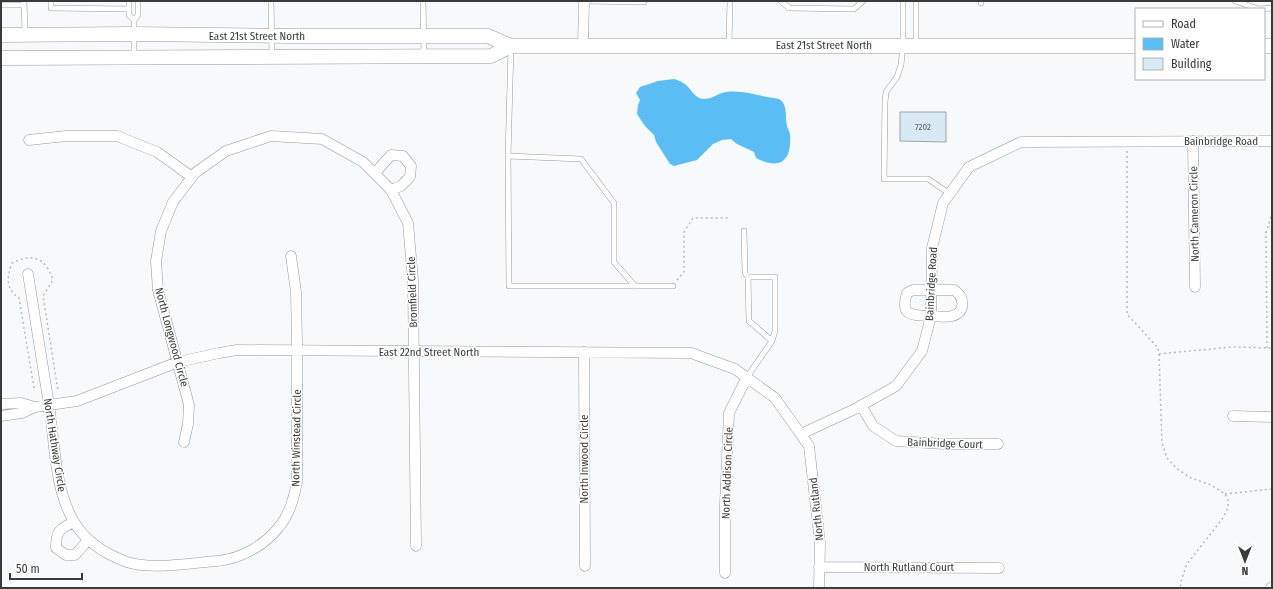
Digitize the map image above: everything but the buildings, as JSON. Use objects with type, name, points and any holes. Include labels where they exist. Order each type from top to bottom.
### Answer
[{"type":"main road","name":"East 21st Street North","points":[[1,35],[24,35],[134,27],[272,36],[488,36],[511,46],[1135,46]]},
{"type":"main road","name":"East 21st Street North","points":[[1,58],[491,56],[511,46]]},
{"type":"street","points":[[583,45],[585,1]]},
{"type":"street","points":[[30,140],[66,136],[117,136],[157,152],[192,177]]},
{"type":"street","name":"North Longwood Circle","points":[[184,442],[188,424],[189,405],[158,290],[156,261],[161,231],[172,202],[194,174],[226,151],[271,136],[285,136]]},
{"type":"street","name":"Bromfield Circle","points":[[285,136],[322,139],[364,162],[391,190],[408,223],[413,280],[416,546]]},
{"type":"street","name":"North Cameron Circle","points":[[1193,141],[1195,287]]},
{"type":"street","name":"Bainbridge Road","points":[[801,434],[896,386],[922,351],[931,316],[932,248],[943,203],[969,167],[1021,142],[1272,141]]},
{"type":"street","points":[[375,173],[391,155],[403,156],[411,166],[410,177],[401,186],[391,190]]},
{"type":"street","name":"North Winstead Circle","points":[[176,564],[221,560],[236,557],[252,550],[279,527],[294,498],[297,482],[298,350],[296,292],[291,256]]},
{"type":"street","name":"North Hathway Circle","points":[[28,274],[60,485],[67,507],[74,522],[88,540],[115,557],[128,563],[147,566],[176,564]]},
{"type":"street","points":[[913,290],[954,290],[959,293],[962,298],[962,306],[959,313],[952,316],[931,316],[915,316],[909,314],[905,308],[907,293],[913,290]]},
{"type":"street","name":"East 22nd Street North","points":[[1,416],[22,413],[49,405],[77,401],[178,362],[237,350],[414,352],[690,352],[735,369],[747,377],[775,398],[801,434]]},
{"type":"street","name":"North Inwood Circle","points":[[584,352],[585,566]]},
{"type":"street","name":"North Addison Circle","points":[[725,573],[725,504],[729,413],[747,377]]},
{"type":"street","name":"East 22nd Street North","points":[[1,404],[21,403],[35,408]]},
{"type":"street","name":"Bainbridge Court","points":[[861,405],[873,426],[896,442],[998,444]]},
{"type":"street","points":[[1233,416],[1272,417]]},
{"type":"street","name":"North Rutland","points":[[801,434],[809,446],[820,543],[819,588]]},
{"type":"street","points":[[74,522],[61,528],[56,536],[56,548],[66,555],[75,555],[88,540]]},
{"type":"street","name":"North Rutland Court","points":[[820,567],[999,568]]},
{"type":"lane","points":[[50,1],[50,8],[129,9]]},
{"type":"lane","points":[[129,1],[129,15],[134,27]]},
{"type":"lane","points":[[134,57],[134,27],[138,15],[138,1]]},
{"type":"lane","points":[[271,1],[272,56]]},
{"type":"lane","points":[[423,1],[424,56]]},
{"type":"lane","points":[[585,1],[644,2]]},
{"type":"lane","points":[[729,45],[730,1]]},
{"type":"lane","points":[[781,1],[789,8],[854,9],[863,1]]},
{"type":"lane","points":[[903,1],[909,45]]},
{"type":"lane","points":[[916,1],[909,45],[897,77],[886,92],[884,179],[928,179],[950,194]]},
{"type":"lane","points":[[1235,1],[1256,8]]},
{"type":"lane","points":[[1,5],[24,3],[24,35]]},
{"type":"lane","points":[[511,46],[508,156],[509,286],[673,286]]},
{"type":"lane","points":[[508,156],[581,158],[614,203],[614,262],[635,286]]},
{"type":"lane","points":[[744,232],[745,273],[748,277],[749,321],[772,341]]},
{"type":"lane","points":[[747,377],[772,341],[775,331],[775,277],[748,277]]},
{"type":"path","points":[[1127,141],[1127,314],[1158,348],[1162,443],[1167,458],[1176,468],[1192,478],[1225,494],[1228,500],[1228,508],[1223,518],[1187,564],[1180,588]]},
{"type":"path","points":[[1267,348],[1266,233],[1272,214]]},
{"type":"path","points":[[673,286],[684,272],[684,232],[693,218],[730,218]]},
{"type":"path","points":[[1159,354],[1231,347],[1272,348]]},
{"type":"path","points":[[1225,494],[1272,489]]},
{"type":"water","points":[[674,79],[686,85],[698,97],[704,99],[727,92],[744,92],[779,99],[782,101],[785,107],[787,126],[790,134],[789,151],[787,156],[783,161],[778,163],[765,162],[756,158],[754,152],[737,144],[731,139],[722,140],[713,144],[697,160],[674,166],[670,164],[656,142],[654,135],[645,126],[637,114],[640,100],[636,93],[640,87],[658,81]]}]
